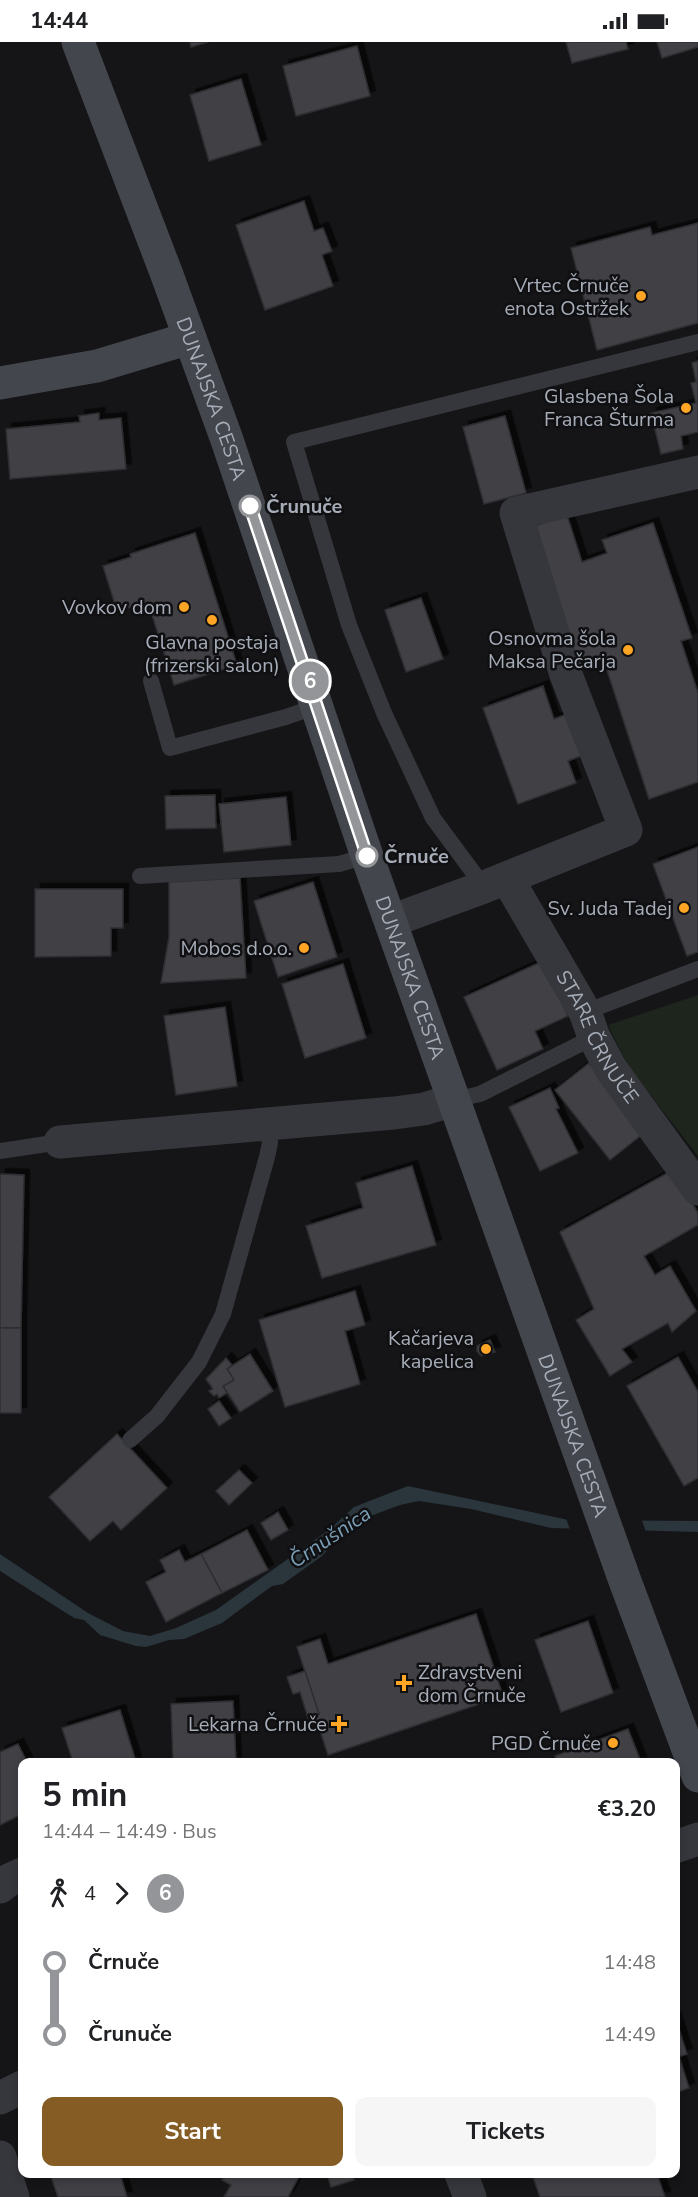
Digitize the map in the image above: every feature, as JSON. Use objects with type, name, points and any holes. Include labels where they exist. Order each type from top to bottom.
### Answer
[{"type":"main road","name":"DUNAJSKA CESTA","points":[[78,42],[227,440],[367,856],[625,1581],[698,1776]]},
{"type":"main road","points":[[0,383],[97,366],[190,338]]},
{"type":"street","points":[[391,921],[496,883],[626,830],[565,672],[516,513],[698,472]]},
{"type":"street","name":"STARE ČRNUČE","points":[[496,883],[590,1024],[611,1069],[698,1189]]},
{"type":"street","points":[[60,1143],[424,1109],[454,1100]]},
{"type":"street","points":[[680,1845],[698,1839]]},
{"type":"street","points":[[0,1887],[18,1876]]},
{"type":"street","points":[[0,2098],[18,2089]]},
{"type":"street","points":[[0,2157],[13,2197]]},
{"type":"street","points":[[463,2178],[470,2197]]},
{"type":"lane","points":[[496,883],[433,818],[384,712],[349,625],[294,442],[698,342]]},
{"type":"lane","points":[[151,681],[170,748],[286,717],[318,706]]},
{"type":"lane","points":[[140,876],[339,864],[367,856]]},
{"type":"lane","points":[[454,1100],[480,1094],[590,1024],[698,969]]},
{"type":"lane","points":[[129,1440],[157,1416],[199,1362],[223,1314],[267,1157],[270,1143],[266,1125]]},
{"type":"lane","points":[[0,1151],[60,1143]]},
{"type":"shaded area","points":[[698,995],[698,1156],[628,1066],[608,1025]]},
{"type":"water","name":"Črnušnica","points":[[408,1486],[569,1520],[698,1521],[698,1532],[551,1528],[471,1509],[419,1501],[400,1505],[368,1517],[354,1530],[341,1536],[322,1556],[283,1584],[272,1586],[222,1623],[184,1639],[169,1640],[146,1647],[100,1635],[84,1620],[74,1618],[0,1571],[0,1554],[88,1613],[123,1631],[150,1636],[176,1628],[216,1610],[330,1529],[354,1507]]},
{"type":"pier","points":[[565,1516],[641,1518],[647,1535],[571,1532]]},
{"type":"building","points":[[190,42],[208,42],[191,47]]},
{"type":"building","points":[[566,42],[626,42],[628,49],[572,63]]},
{"type":"building","points":[[657,42],[698,42],[698,47],[662,58]]},
{"type":"building","points":[[357,46],[370,96],[296,116],[283,66]]},
{"type":"building","points":[[241,79],[261,145],[209,161],[190,95]]},
{"type":"building","points":[[304,201],[314,231],[323,228],[332,251],[322,255],[333,286],[265,310],[236,225]]},
{"type":"building","name":"Vrtec Črnuče enota Ostržek","points":[[698,223],[698,323],[597,350],[571,248],[650,227],[652,235]]},
{"type":"building","name":"Glasbena Šola Franca Šturma","points":[[698,361],[698,432],[681,436],[683,449],[661,454],[651,413],[696,403],[691,383],[696,382],[692,363]]},
{"type":"building","points":[[99,413],[99,420],[121,418],[126,469],[10,479],[6,429],[80,422],[79,416]]},
{"type":"building","points":[[505,416],[526,493],[484,504],[463,427]]},
{"type":"building","name":"Osnovma šola Maksa Pečarja","points":[[567,515],[582,562],[607,553],[602,540],[653,523],[692,638],[681,641],[698,693],[698,782],[649,799],[603,658],[578,666],[532,527]]},
{"type":"building","name":"Vovkov dom","points":[[195,533],[237,665],[174,685],[148,602],[117,611],[103,566],[131,557],[130,554]]},
{"type":"building","points":[[421,598],[443,659],[406,672],[385,610]]},
{"type":"building","points":[[543,686],[554,719],[573,712],[588,753],[568,761],[576,783],[518,804],[483,708]]},
{"type":"building","points":[[215,795],[216,828],[166,829],[165,796]]},
{"type":"building","points":[[286,797],[291,845],[224,852],[219,804]]},
{"type":"building","name":"Sv. Juda Tadej","points":[[698,847],[698,952],[687,956],[653,864]]},
{"type":"building","points":[[240,878],[246,978],[161,983],[169,937],[169,882]]},
{"type":"building","points":[[313,882],[337,957],[278,977],[254,901]]},
{"type":"building","points":[[35,889],[123,889],[123,928],[111,928],[111,956],[35,957]]},
{"type":"building","points":[[543,961],[568,1016],[535,1031],[543,1049],[497,1070],[464,997]]},
{"type":"building","points":[[343,964],[366,1038],[305,1058],[282,984]]},
{"type":"building","points":[[225,1007],[237,1086],[176,1095],[164,1016]]},
{"type":"building","points":[[589,1063],[644,1133],[610,1160],[555,1090]]},
{"type":"building","points":[[550,1088],[559,1108],[556,1109],[578,1153],[540,1171],[509,1107]]},
{"type":"building","points":[[412,1166],[436,1245],[322,1278],[306,1226],[363,1208],[356,1183]]},
{"type":"building","points":[[673,1170],[698,1213],[698,1225],[644,1256],[655,1275],[670,1266],[696,1311],[672,1332],[668,1323],[622,1349],[632,1362],[610,1376],[576,1320],[594,1309],[560,1232]]},
{"type":"building","points":[[0,1174],[24,1175],[21,1328],[0,1328]]},
{"type":"building","points":[[355,1291],[365,1325],[345,1331],[360,1384],[285,1407],[259,1320]]},
{"type":"building","points":[[0,1328],[21,1328],[21,1413],[0,1413]]},
{"type":"building","points":[[490,1340],[495,1352],[481,1356],[477,1351],[477,1346]]},
{"type":"building","points":[[250,1354],[273,1391],[240,1412],[223,1386],[234,1380],[227,1369]]},
{"type":"building","points":[[678,1357],[698,1392],[698,1478],[684,1486],[627,1386]]},
{"type":"building","points":[[226,1358],[232,1365],[227,1369],[234,1380],[223,1386],[227,1393],[219,1398],[217,1394],[214,1396],[209,1391],[213,1389],[206,1379]]},
{"type":"building","points":[[219,1401],[231,1418],[219,1426],[208,1409]]},
{"type":"building","points":[[117,1434],[167,1488],[121,1530],[113,1521],[90,1541],[49,1497]]},
{"type":"building","points":[[239,1470],[252,1483],[229,1505],[216,1491]]},
{"type":"building","points":[[278,1512],[288,1530],[271,1540],[261,1523]]},
{"type":"building","points":[[247,1530],[268,1570],[222,1593],[201,1554]]},
{"type":"building","points":[[179,1550],[185,1562],[201,1554],[222,1593],[166,1622],[146,1582],[166,1572],[160,1560]]},
{"type":"building","name":"Zdravstveni dom Črnuče","points":[[476,1614],[503,1696],[328,1755],[315,1715],[319,1714],[297,1647],[320,1639],[328,1664]]},
{"type":"building","points":[[588,1621],[613,1693],[561,1712],[535,1640]]},
{"type":"building","points":[[305,1671],[319,1714],[308,1718],[300,1692],[293,1694],[287,1677]]},
{"type":"building","points":[[233,1701],[236,1758],[173,1758],[171,1704]]},
{"type":"building","points":[[120,1710],[135,1758],[72,1758],[62,1728]]},
{"type":"building","name":"PGD Črnuče","points":[[628,1729],[639,1758],[556,1758],[555,1756]]},
{"type":"building","points":[[18,1744],[25,1758],[18,1758],[18,1816],[0,1825],[0,1752]]},
{"type":"building","points":[[680,2032],[687,2054],[680,2056]]},
{"type":"building","points":[[680,2059],[689,2088],[680,2091]]},
{"type":"building","points":[[51,2178],[121,2178],[127,2197],[58,2197]]},
{"type":"building","points":[[223,2178],[298,2178],[288,2197],[224,2197],[231,2185],[222,2180]]},
{"type":"building","points":[[328,2178],[353,2178],[354,2180],[331,2187]]},
{"type":"building","points":[[533,2178],[658,2178],[665,2197],[540,2197]]},
{"type":"bus line","name":"6","points":[[250,506],[367,856]]},
{"type":"place","name":"Vrtec Črnuče enota Ostržek","points":[[641,296]]},
{"type":"place","name":"Glasbena Šola Franca Šturma","points":[[686,408]]},
{"type":"place","name":"Črunuče","points":[[250,506]]},
{"type":"place","name":"Vovkov dom","points":[[184,607]]},
{"type":"place","name":"Glavna postaja (frizerski salon)","points":[[212,620]]},
{"type":"place","name":"Osnovma šola Maksa Pečarja","points":[[628,650]]},
{"type":"place","name":"Črnuče","points":[[367,856]]},
{"type":"place","name":"Sv. Juda Tadej","points":[[684,908]]},
{"type":"place","name":"Mobos d.o.o.","points":[[304,948]]},
{"type":"place","name":"Kačarjeva kapelica","points":[[486,1349]]},
{"type":"place","name":"Zdravstveni dom Črnuče","points":[[404,1683]]},
{"type":"place","name":"Lekarna Črnuče","points":[[339,1724]]},
{"type":"place","name":"PGD Črnuče","points":[[613,1743]]}]
